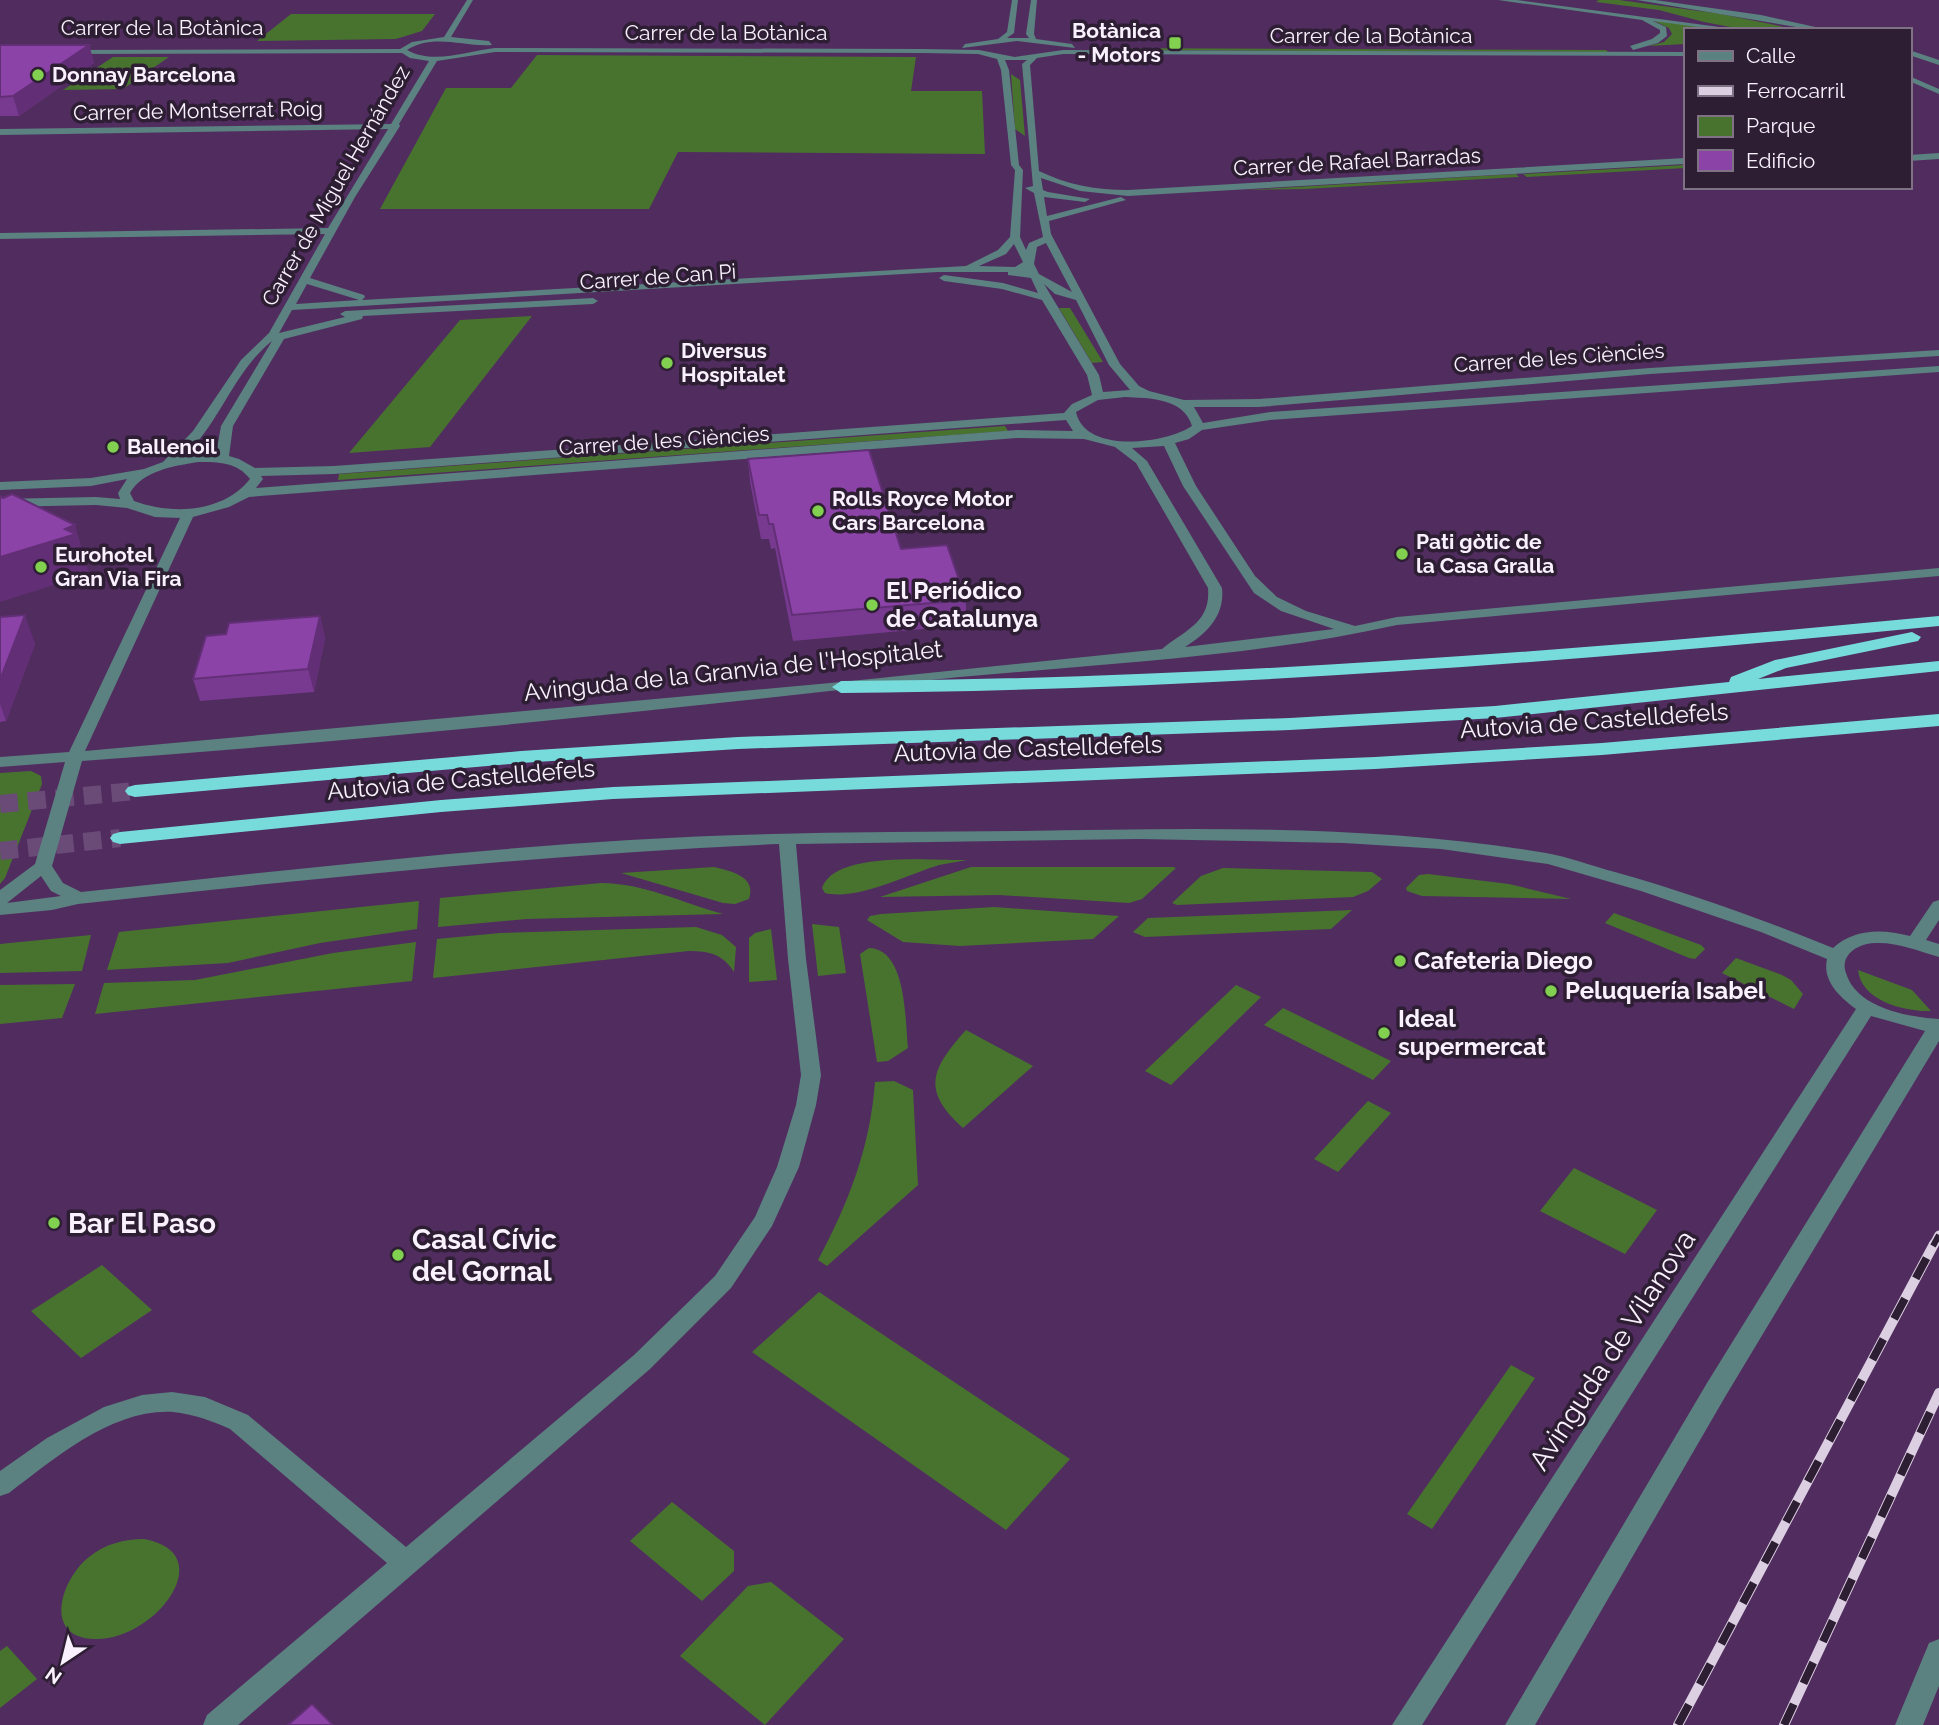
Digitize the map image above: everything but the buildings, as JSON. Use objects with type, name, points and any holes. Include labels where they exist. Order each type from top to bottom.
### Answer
[{"type":"highway","points":[[841,687],[1299,676],[1613,652],[1939,621]]},
{"type":"highway","points":[[1712,691],[1781,664],[1888,640],[1939,633]]},
{"type":"highway","name":"Autovia de Castelldefels","points":[[135,791],[521,757],[738,743],[1318,722],[1495,712],[1939,666]]},
{"type":"highway","name":"Autovia de Castelldefels","points":[[120,838],[441,806],[613,793],[1375,763],[1602,749],[1939,720]]},
{"type":"street","points":[[446,39],[470,0]]},
{"type":"street","points":[[979,48],[1010,33],[1015,0]]},
{"type":"street","points":[[1033,40],[1030,34],[1034,0]]},
{"type":"street","points":[[1501,0],[1632,14],[1726,28]]},
{"type":"street","points":[[1640,0],[1761,17],[1816,28]]},
{"type":"street","name":"Carrer de la Botànica","points":[[1632,14],[1661,27],[1665,32],[1660,39],[1633,48]]},
{"type":"street","points":[[1761,17],[1797,28]]},
{"type":"street","points":[[446,39],[475,47],[435,58],[411,56],[405,48],[446,39]]},
{"type":"street","points":[[1001,39],[1033,40],[1055,49]]},
{"type":"street","name":"Carrer de la Botànica","points":[[1055,49],[1633,48],[1684,45]]},
{"type":"street","name":"Carrer de la Botànica","points":[[475,47],[979,48]]},
{"type":"street","name":"Carrer de la Botànica","points":[[56,49],[405,48]]},
{"type":"street","points":[[979,48],[1000,58],[1033,58]]},
{"type":"street","points":[[1055,49],[1033,58],[1026,64],[1035,172],[1043,220],[1048,238],[1115,365],[1135,388],[1145,394]]},
{"type":"street","name":"Carrer de la Botànica","points":[[1055,49],[1684,54]]},
{"type":"street","points":[[1911,54],[1939,62]]},
{"type":"street","name":"Carrer de Miguel Hernández","points":[[222,459],[227,426],[277,336],[288,310],[331,231],[435,58]]},
{"type":"street","points":[[1000,58],[1005,70],[1015,165],[1026,176],[1026,186],[1039,193]]},
{"type":"street","points":[[1911,79],[1939,92]]},
{"type":"street","name":"Carrer de Montserrat Roig","points":[[0,132],[396,126]]},
{"type":"street","points":[[1911,149],[1939,148]]},
{"type":"street","points":[[1911,158],[1939,156]]},
{"type":"street","name":"Carrer de Rafael Barradas","points":[[1035,172],[1076,188],[1128,193],[1684,162]]},
{"type":"street","points":[[1019,170],[1015,237],[1046,298],[1093,375],[1098,397]]},
{"type":"street","name":"Carrer de Rafael Barradas","points":[[1039,193],[1112,201],[1684,170]]},
{"type":"street","name":"Carrer de Rafael Barradas","points":[[1043,220],[1112,201]]},
{"type":"street","points":[[0,236],[331,231]]},
{"type":"street","name":"Carrer de Can Pi","points":[[965,269],[1002,252],[1015,237]]},
{"type":"street","name":"Carrer de Can Pi","points":[[277,336],[374,315],[1011,274],[1029,263],[1032,245],[1048,238]]},
{"type":"street","name":"Carrer de Can Pi","points":[[288,310],[398,300],[965,269],[1016,271],[1051,282],[1059,292],[1082,299]]},
{"type":"street","name":"Carrer de Can Pi","points":[[944,278],[1003,286],[1046,298]]},
{"type":"street","name":"Carrer de Can Pi","points":[[304,280],[361,298],[398,300]]},
{"type":"street","name":"Carrer de Can Pi","points":[[288,310],[374,315]]},
{"type":"street","name":"Carrer de Miguel Hernández","points":[[168,464],[184,452],[204,427],[257,345],[277,336]]},
{"type":"street","name":"Carrer de les Ciències","points":[[1145,394],[1182,404],[1259,403],[1650,371],[1939,353]]},
{"type":"street","name":"Carrer de les Ciències","points":[[1198,427],[1270,416],[1939,369]]},
{"type":"street","points":[[1085,435],[1073,426],[1069,416],[1079,403],[1098,397],[1145,394]]},
{"type":"street","points":[[1182,404],[1192,411],[1198,427],[1191,435],[1169,443],[1171,453],[1241,562],[1247,577],[1265,597],[1286,608],[1356,630]]},
{"type":"street","name":"Carrer de les Ciències","points":[[254,472],[334,470],[1069,416]]},
{"type":"street","name":"Carrer de les Ciències","points":[[129,504],[155,513],[187,514],[224,504],[246,493],[677,463],[1017,434],[1085,435],[1119,444],[1154,446],[1169,443]]},
{"type":"street","points":[[1119,444],[1141,461],[1212,582],[1217,599],[1213,614],[1206,623],[1187,640],[1164,653]]},
{"type":"street","points":[[0,486],[91,482],[197,458],[222,459],[254,472],[257,479],[246,493]]},
{"type":"street","points":[[0,503],[96,501],[129,504],[124,493],[132,480],[152,469]]},
{"type":"street","points":[[0,899],[43,866],[75,756],[187,514]]},
{"type":"street","name":"Avinguda de la Granvia de l'Hospitalet","points":[[0,761],[191,748],[841,687],[1227,648],[1356,630],[1396,621],[1939,572]]},
{"type":"street","points":[[0,909],[52,904],[78,898],[456,859],[631,845],[787,839],[1139,834],[1343,838],[1441,844],[1550,859],[1659,891],[1767,928],[1836,956]]},
{"type":"street","points":[[217,1725],[642,1362],[723,1282],[764,1220],[788,1167],[806,1105],[811,1075],[797,959],[787,839]]},
{"type":"street","points":[[43,866],[57,887],[78,898]]},
{"type":"street","points":[[1915,943],[1939,906]]},
{"type":"street","points":[[1519,1725],[1716,1390],[1939,1026],[1891,1018],[1867,1007],[1851,995],[1839,980],[1835,970],[1836,956],[1846,946],[1861,940],[1882,937],[1939,951]]},
{"type":"street","name":"Avinguda de Vilanova","points":[[1406,1725],[1867,1007]]},
{"type":"street","points":[[0,1485],[91,1422],[141,1406],[192,1402],[214,1408],[239,1422],[406,1563]]},
{"type":"street","points":[[1909,1725],[1939,1652]]},
{"type":"green space","points":[[1619,0],[1721,14],[1789,28],[1736,28],[1659,10],[1596,2]]},
{"type":"green space","points":[[291,14],[435,14],[422,31],[396,39],[257,41]]},
{"type":"green space","points":[[1650,19],[1711,28],[1684,28],[1684,44],[1649,46],[1664,42],[1672,34],[1669,28]]},
{"type":"green space","points":[[1103,50],[1606,50],[1608,52]]},
{"type":"green space","points":[[537,55],[916,57],[911,91],[982,91],[985,154],[678,152],[649,209],[380,209],[446,88],[511,88]]},
{"type":"green space","points":[[113,57],[169,57],[123,89],[63,90]]},
{"type":"green space","points":[[1011,74],[1020,80],[1025,136],[1015,129]]},
{"type":"green space","points":[[1684,165],[1684,168],[1527,177],[1523,174]]},
{"type":"green space","points":[[1516,174],[1519,177],[1245,190]]},
{"type":"green space","points":[[1059,308],[1070,308],[1103,362],[1092,363]]},
{"type":"green space","points":[[532,316],[430,447],[349,453],[460,320]]},
{"type":"green space","points":[[1005,426],[1008,431],[338,480],[339,474]]},
{"type":"green space","points":[[31,771],[41,776],[42,784],[5,878],[0,884],[0,773]]},
{"type":"green space","points":[[910,859],[967,860],[939,865],[852,893],[825,893],[822,888],[831,876],[845,868],[865,863]]},
{"type":"green space","points":[[714,867],[746,880],[750,891],[749,899],[735,904],[723,903],[621,873]]},
{"type":"green space","points":[[971,867],[1176,868],[1142,899],[1129,903],[999,895],[880,897]]},
{"type":"green space","points":[[1223,868],[1372,872],[1382,879],[1368,891],[1353,897],[1177,905],[1172,903],[1201,876]]},
{"type":"green space","points":[[1419,875],[1509,884],[1571,899],[1422,896],[1407,891],[1406,888]]},
{"type":"green space","points":[[601,883],[648,890],[723,914],[526,919],[438,927],[440,898]]},
{"type":"green space","points":[[419,901],[417,929],[320,943],[228,963],[107,970],[119,932]]},
{"type":"green space","points":[[994,907],[1119,916],[1093,939],[960,946],[903,942],[867,920],[870,916],[881,914]]},
{"type":"green space","points":[[1352,910],[1331,929],[1145,937],[1133,932],[1148,918]]},
{"type":"green space","points":[[1614,913],[1701,945],[1705,949],[1695,959],[1689,958],[1605,923]]},
{"type":"green space","points":[[812,924],[839,927],[846,973],[818,976]]},
{"type":"green space","points":[[696,927],[722,935],[736,947],[734,972],[725,961],[715,955],[689,951],[433,978],[437,939],[500,933]]},
{"type":"green space","points":[[771,929],[777,980],[749,982],[749,938],[755,933]]},
{"type":"green space","points":[[91,935],[82,971],[0,973],[0,944]]},
{"type":"green space","points":[[416,942],[412,981],[95,1014],[104,983],[195,980],[333,953]]},
{"type":"green space","points":[[869,948],[881,951],[891,960],[902,988],[908,1048],[888,1061],[877,1062],[860,954]]},
{"type":"green space","points":[[1736,958],[1791,980],[1803,994],[1794,1009],[1722,973]]},
{"type":"green space","points":[[1858,970],[1912,990],[1931,1011],[1897,1007],[1876,997],[1861,981]]},
{"type":"green space","points":[[75,984],[62,1018],[0,1024],[0,985]]},
{"type":"green space","points":[[1236,985],[1261,997],[1171,1085],[1145,1071]]},
{"type":"green space","points":[[1283,1008],[1391,1061],[1373,1080],[1264,1025]]},
{"type":"green space","points":[[966,1030],[1033,1066],[963,1128],[941,1102],[936,1090],[936,1079],[945,1056]]},
{"type":"green space","points":[[894,1081],[913,1090],[918,1185],[827,1266],[818,1260],[856,1174],[868,1130],[875,1082]]},
{"type":"green space","points":[[1368,1101],[1391,1113],[1338,1172],[1314,1159]]},
{"type":"green space","points":[[1574,1168],[1657,1210],[1625,1254],[1540,1211]]},
{"type":"green space","points":[[102,1265],[152,1310],[81,1358],[31,1311]]},
{"type":"green space","points":[[819,1292],[1070,1459],[1006,1530],[752,1352]]},
{"type":"green space","points":[[1511,1365],[1535,1378],[1432,1529],[1407,1514]]},
{"type":"green space","points":[[672,1502],[734,1551],[734,1571],[702,1601],[630,1541]]},
{"type":"green space","points":[[144,1539],[167,1547],[178,1561],[179,1577],[171,1595],[157,1612],[139,1626],[118,1636],[95,1639],[78,1636],[68,1629],[62,1618],[62,1606],[65,1592],[79,1567],[95,1552],[108,1546],[122,1541]]},
{"type":"green space","points":[[771,1582],[844,1639],[765,1725],[680,1656],[748,1586]]},
{"type":"green space","points":[[7,1646],[37,1679],[0,1708],[0,1651]]},
{"type":"tunnel","points":[[0,804],[135,791]]},
{"type":"tunnel","points":[[0,851],[120,838]]},
{"type":"railway","points":[[1933,1246],[1939,1235]]},
{"type":"railway","points":[[1678,1725],[1934,1244]]},
{"type":"railway","points":[[1784,1725],[1939,1393]]},
{"type":"place","name":"Botànica - Motors","points":[[1175,43]]},
{"type":"place","name":"Donnay Barcelona","points":[[38,75]]},
{"type":"place","name":"Diversus Hospitalet","points":[[667,363]]},
{"type":"place","name":"Ballenoil","points":[[113,447]]},
{"type":"place","name":"Rolls Royce Motor Cars Barcelona","points":[[818,511]]},
{"type":"place","name":"Pati gòtic de la Casa Gralla","points":[[1402,554]]},
{"type":"place","name":"Eurohotel Gran Via Fira","points":[[41,567]]},
{"type":"place","name":"El Periódico de Catalunya","points":[[872,605]]},
{"type":"place","name":"Cafeteria Diego","points":[[1400,961]]},
{"type":"place","name":"Peluquería Isabel","points":[[1551,991]]},
{"type":"place","name":"Ideal supermercat","points":[[1384,1033]]},
{"type":"place","name":"Bar El Paso","points":[[54,1223]]},
{"type":"place","name":"Casal Cívic del Gornal","points":[[398,1255]]}]
